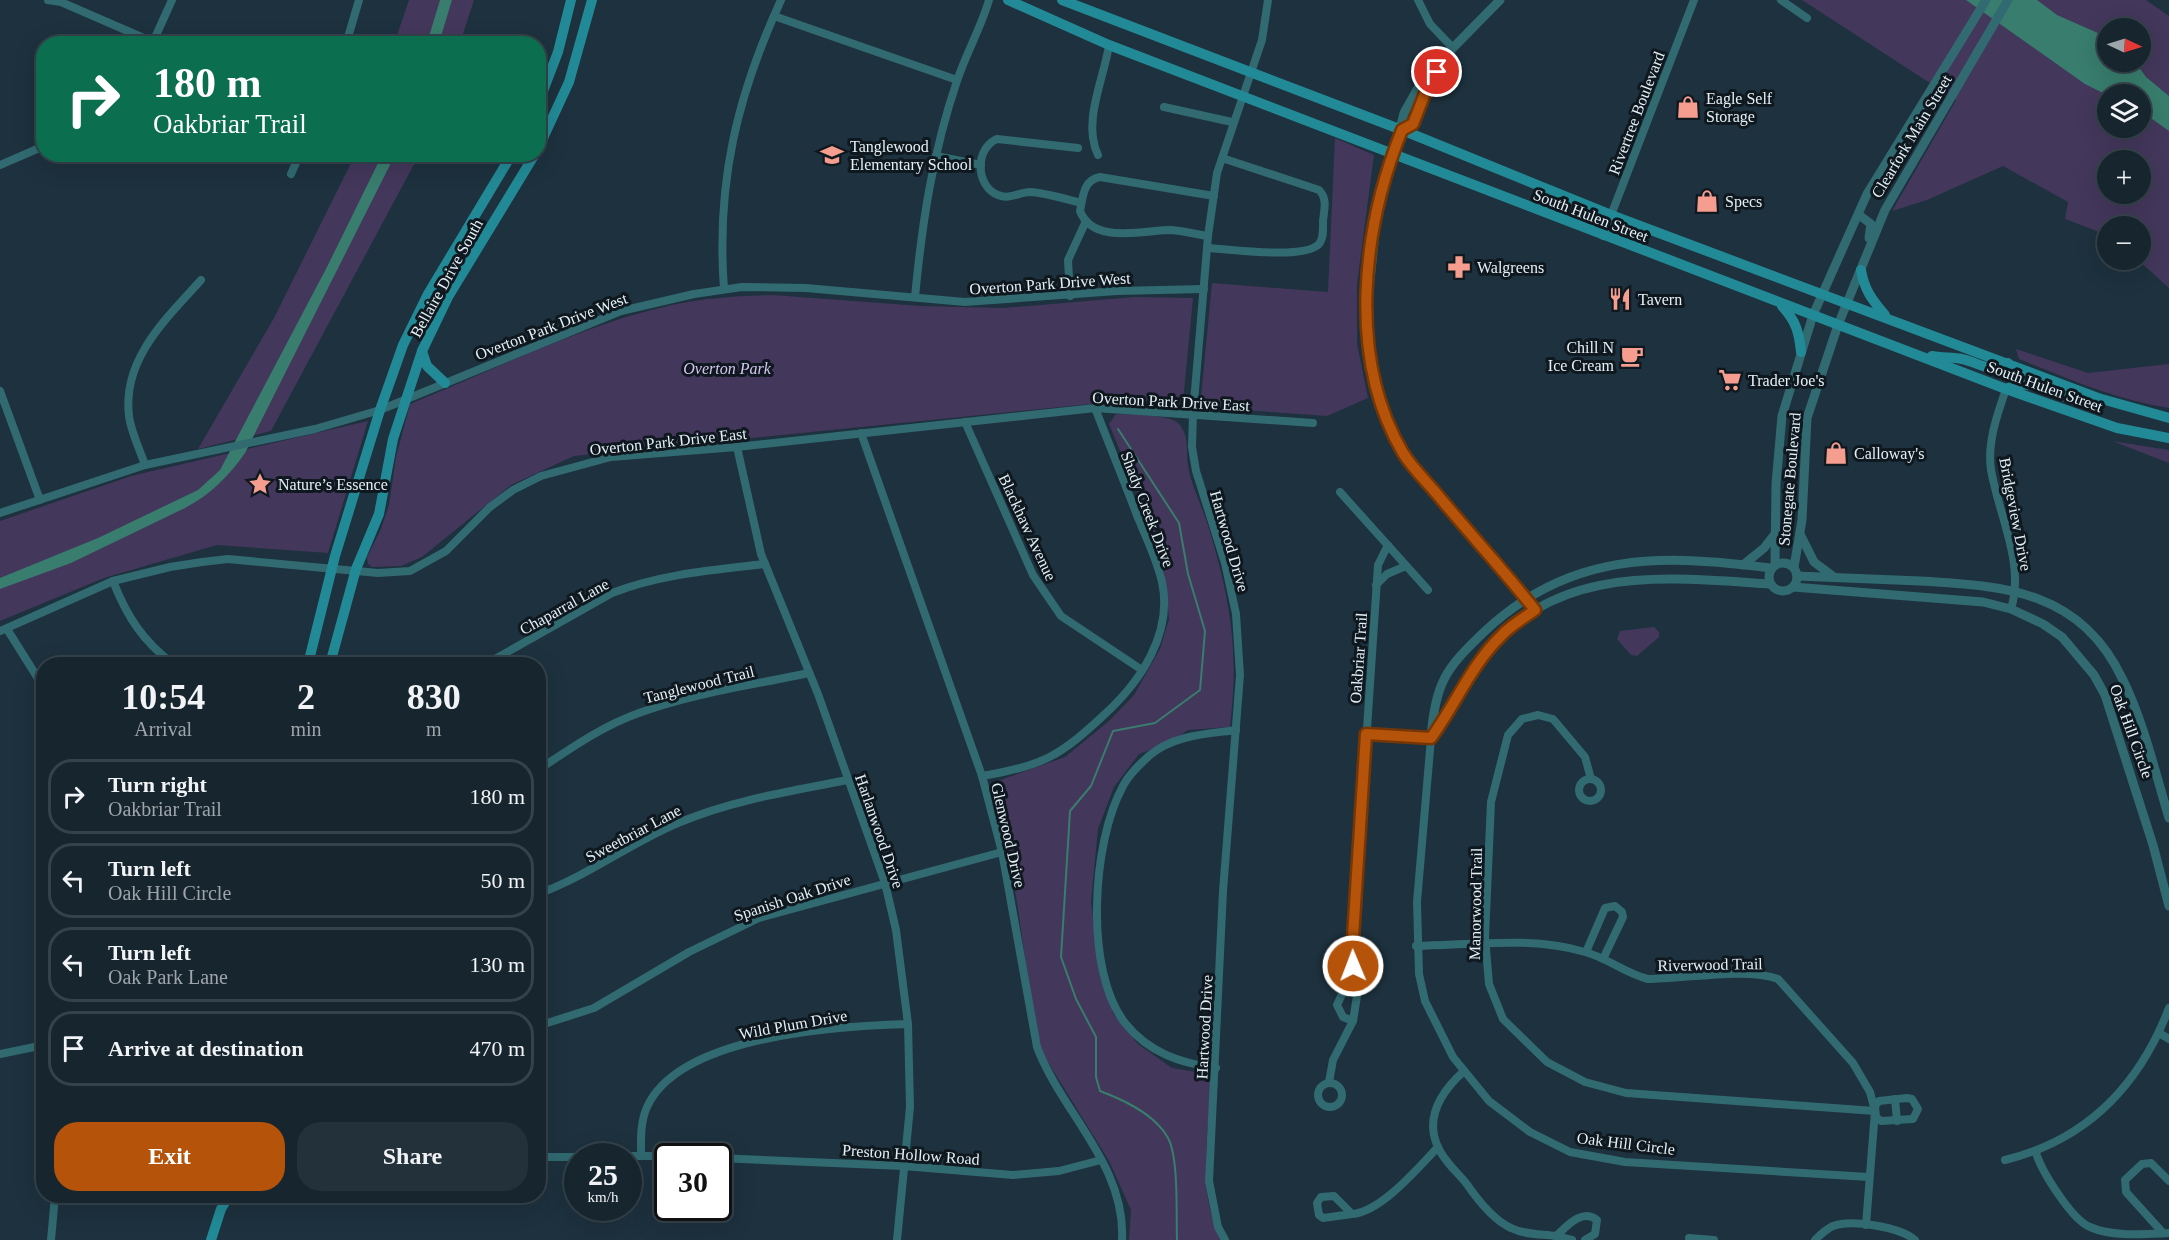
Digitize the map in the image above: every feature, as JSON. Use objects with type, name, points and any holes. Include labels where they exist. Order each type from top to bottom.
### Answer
[{"type":"main road","points":[[546,85],[571,0]]},
{"type":"main road","points":[[546,132],[569,82],[592,0]]},
{"type":"main road","name":"South Hulen Street","points":[[1008,0],[1109,45],[2006,389],[2117,428],[2169,438]]},
{"type":"main road","name":"South Hulen Street","points":[[1062,0],[1821,294],[1888,317],[2098,398],[2169,418]]},
{"type":"main road","points":[[550,76],[569,82]]},
{"type":"main road","name":"Bellaire Drive South","points":[[310,657],[332,567],[380,410],[411,329],[455,248],[507,162]]},
{"type":"main road","name":"Bellaire Drive South","points":[[332,657],[356,569],[379,514],[388,459],[404,400],[422,351],[471,259],[531,162]]},
{"type":"main road","points":[[455,248],[471,259]]},
{"type":"main road","points":[[1861,270],[1863,283],[1870,298],[1888,317]]},
{"type":"main road","points":[[1777,302],[1792,317],[1799,332],[1801,352]]},
{"type":"main road","points":[[422,351],[427,366],[445,383]]},
{"type":"main road","points":[[1911,353],[1960,358],[1993,369],[2002,368],[2008,363]]},
{"type":"main road","points":[[2006,389],[2025,383],[2074,400],[2088,401],[2098,398]]},
{"type":"main road","points":[[211,1240],[221,1203]]},
{"type":"main road","points":[[221,1209],[225,1203]]},
{"type":"street","points":[[48,0],[62,2],[137,36]]},
{"type":"street","points":[[156,36],[172,0]]},
{"type":"street","points":[[348,36],[359,0]]},
{"type":"street","points":[[724,289],[722,213],[730,148],[742,95],[781,0]]},
{"type":"street","points":[[915,297],[927,195],[936,156],[957,80],[989,0]]},
{"type":"street","name":"Hartwood Drive","points":[[1225,1240],[1218,1227],[1209,1181],[1223,891],[1240,675],[1236,614],[1226,562],[1196,471],[1192,447],[1193,414],[1208,236],[1214,196],[1221,158],[1265,28],[1268,0]]},
{"type":"street","points":[[1418,0],[1430,24],[1452,47]]},
{"type":"street","points":[[1500,0],[1439,62],[1413,124],[1402,130],[1392,153],[1376,223],[1369,277],[1369,348],[1377,394],[1405,455],[1535,610]]},
{"type":"street","name":"Rivertree Boulevard","points":[[1603,236],[1694,0]]},
{"type":"street","points":[[1780,0],[1807,18]]},
{"type":"street","name":"Clearfork Main Street","points":[[1813,315],[1868,194],[1935,88],[1986,0]]},
{"type":"street","name":"Clearfork Main Street","points":[[1838,325],[1885,210],[1907,168],[2008,0]]},
{"type":"street","points":[[774,16],[957,80]]},
{"type":"street","points":[[1098,155],[1092,143],[1092,126],[1109,45]]},
{"type":"street","points":[[1164,107],[1233,122]]},
{"type":"street","points":[[1078,148],[1004,138],[987,144],[981,165],[982,180],[985,186],[998,196],[1013,197],[1030,192],[1082,203]]},
{"type":"street","points":[[0,165],[36,149]]},
{"type":"street","points":[[936,156],[981,165]]},
{"type":"street","points":[[1208,248],[1293,252],[1308,250],[1318,245],[1322,239],[1325,200],[1319,190],[1221,158]]},
{"type":"street","points":[[291,174],[296,162]]},
{"type":"street","points":[[1208,236],[1171,231],[1118,233],[1094,226],[1086,221],[1080,211],[1088,182],[1093,178],[1106,178],[1214,196]]},
{"type":"street","points":[[1858,215],[1871,224],[1866,258]]},
{"type":"street","points":[[1070,296],[1068,260],[1086,221]]},
{"type":"street","points":[[145,465],[129,417],[133,372],[157,329],[201,280]]},
{"type":"street","name":"Overton Park Drive West","points":[[0,513],[145,465],[255,443],[380,410],[621,311],[724,289],[806,288],[965,302],[1116,291],[1204,289]]},
{"type":"street","name":"Stonegate Boulevard","points":[[1773,566],[1782,416],[1813,315]]},
{"type":"street","name":"Stonegate Boulevard","points":[[1795,572],[1800,536],[1808,418],[1838,325]]},
{"type":"street","name":"Bridgeview Drive","points":[[2006,389],[1992,437],[1990,457],[2012,549],[2015,590],[2010,609]]},
{"type":"street","points":[[0,394],[40,500]]},
{"type":"street","name":"Overton Park Drive East","points":[[4,630],[113,581],[170,567],[228,559],[356,569],[386,574],[410,572],[421,567],[457,541],[490,507],[541,476],[611,458],[737,447],[1095,408],[1313,423]]},
{"type":"street","name":"Shady Creek Drive","points":[[982,776],[1032,765],[1058,755],[1114,705],[1142,670],[1162,627],[1164,611],[1162,582],[1095,408]]},
{"type":"street","name":"Blackhaw Avenue","points":[[965,422],[1033,575],[1046,596],[1061,616],[1142,670]]},
{"type":"street","name":"Glenwood Drive","points":[[861,433],[982,776],[1002,852],[1037,1047],[1043,1064],[1117,1191],[1123,1222],[1122,1240]]},
{"type":"street","name":"Harlanwood Drive","points":[[737,447],[765,564],[809,673],[885,883],[899,949],[908,1024],[910,1107],[897,1240]]},
{"type":"street","points":[[1340,492],[1428,590]]},
{"type":"street","points":[[1743,565],[1764,548],[1775,534]]},
{"type":"street","points":[[1800,536],[1814,562],[1834,577]]},
{"type":"street","name":"Oakbriar Trail","points":[[1329,1082],[1333,1060],[1353,1021],[1356,991],[1353,937],[1376,585],[1378,565],[1388,545]]},
{"type":"street","name":"Oak Hill Circle","points":[[1773,566],[1658,560],[1596,567],[1570,575],[1526,598],[1459,656],[1445,675],[1433,703],[1417,902],[1416,946],[1425,1001],[1453,1057],[1489,1101],[1530,1132],[1570,1152],[1625,1162],[1869,1177]]},
{"type":"street","points":[[1366,734],[1431,738],[1448,715],[1476,664],[1503,633],[1535,610],[1591,587],[1635,578],[1770,584],[1782,591],[1793,587],[1795,572],[1785,562],[1773,566],[1768,579],[1770,584]]},
{"type":"street","name":"Chaparral Lane","points":[[498,657],[612,593],[628,587],[684,574],[765,564]]},
{"type":"street","points":[[1376,585],[1388,574],[1406,566]]},
{"type":"street","name":"Oak Hill Circle","points":[[1795,572],[1834,577],[1989,585],[2015,590],[2050,604],[2072,617],[2092,634],[2109,655],[2134,704],[2169,818]]},
{"type":"street","points":[[113,581],[131,623],[144,640],[165,657]]},
{"type":"street","name":"Oak Hill Circle","points":[[1793,587],[1983,602],[2010,609],[2043,624],[2062,637],[2094,675],[2105,695],[2150,835],[2169,906]]},
{"type":"street","points":[[4,630],[36,676]]},
{"type":"street","name":"Tanglewood Trail","points":[[546,765],[583,740],[638,713],[687,698],[809,673]]},
{"type":"street","name":"Manorwood Trail","points":[[1591,779],[1585,757],[1554,719],[1538,715],[1521,719],[1508,735],[1491,802],[1486,944],[1489,984],[1503,1019],[1547,1062],[1585,1082],[1626,1093],[1875,1111],[1879,1120],[1898,1121]]},
{"type":"street","points":[[1216,1068],[1170,1059],[1145,1044],[1124,1022],[1114,1007],[1103,978],[1099,941],[1098,889],[1107,831],[1116,800],[1131,774],[1151,754],[1168,744],[1188,737],[1236,730]]},
{"type":"street","name":"Sweetbriar Lane","points":[[546,891],[573,880],[694,816],[755,798],[848,780]]},
{"type":"street","name":"Spanish Oak Drive","points":[[546,1023],[594,1008],[689,952],[759,918],[1002,852]]},
{"type":"street","points":[[1586,952],[1605,908],[1615,906],[1623,912],[1623,917],[1603,959]]},
{"type":"street","name":"Riverwood Trail","points":[[1416,946],[1550,943],[1586,952],[1636,976],[1648,979],[1738,975],[1768,975],[1778,979],[1862,1075],[1875,1111],[1866,1225]]},
{"type":"street","points":[[1353,1021],[1343,1017],[1337,1005],[1343,992],[1356,991]]},
{"type":"street","points":[[2004,1160],[2036,1153],[2071,1134],[2110,1104],[2144,1063],[2169,1008]]},
{"type":"street","name":"Wild Plum Drive","points":[[641,1143],[641,1122],[648,1105],[673,1076],[693,1064],[741,1045],[815,1030],[908,1024]]},
{"type":"street","points":[[2159,1033],[2169,1039]]},
{"type":"street","points":[[0,1054],[36,1047]]},
{"type":"street","points":[[1464,1071],[1442,1095],[1437,1104],[1434,1127],[1438,1147],[1473,1193],[1506,1226],[1520,1232],[1572,1240]]},
{"type":"street","points":[[1875,1111],[1879,1101],[1895,1100],[1912,1099],[1918,1109],[1913,1119],[1898,1121],[1895,1100]]},
{"type":"street","points":[[1352,1214],[1367,1210],[1392,1193],[1438,1147]]},
{"type":"street","points":[[2036,1153],[2045,1175],[2085,1225],[2106,1232],[2166,1233]]},
{"type":"street","points":[[546,1157],[564,1157]]},
{"type":"street","name":"Preston Hollow Road","points":[[732,1159],[903,1166],[1013,1175],[1059,1171],[1101,1160]]},
{"type":"street","points":[[2166,1233],[2126,1192],[2125,1180],[2142,1164],[2151,1163],[2169,1181]]},
{"type":"street","points":[[51,1240],[54,1203]]},
{"type":"street","points":[[1556,1236],[1581,1216],[1587,1215],[1597,1220],[1598,1228],[1595,1234],[1585,1240]]},
{"type":"street","points":[[1815,1240],[1835,1225],[1886,1227],[1914,1240]]},
{"type":"street","points":[[1689,1238],[1714,1240]]},
{"type":"green space","points":[[409,0],[474,0],[462,36],[397,36]]},
{"type":"green space","points":[[1802,0],[2146,0],[2169,16],[2169,288],[2149,270],[2151,270],[2151,216],[2097,216],[2097,231],[2065,219],[2068,202],[2003,166],[1927,200],[1892,211],[1956,100]]},
{"type":"green space","points":[[1335,138],[1374,155],[1357,284],[1357,344],[1368,398],[1327,416],[1200,407],[1212,283],[1328,292]]},
{"type":"green space","points":[[352,162],[415,162],[271,431],[198,449],[274,318]]},
{"type":"green space","name":"Overton Park","points":[[773,295],[921,306],[1003,308],[1135,297],[1193,298],[1183,401],[1110,402],[574,456],[511,485],[422,557],[401,566],[372,567],[368,564],[367,557],[381,529],[389,505],[396,457],[410,404],[573,336],[639,313],[697,301]]},
{"type":"green space","points":[[2016,349],[2088,373],[2169,364],[2169,408],[2131,400],[2074,381],[2019,359]]},
{"type":"green space","points":[[1116,414],[1166,418],[1178,423],[1182,428],[1186,438],[1188,466],[1217,558],[1231,628],[1234,675],[1230,727],[1188,730],[1168,744],[1139,754],[1114,787],[1098,829],[1091,902],[1102,983],[1114,1015],[1138,1044],[1172,1068],[1208,1074],[1212,1081],[1206,1181],[1208,1201],[1220,1240],[1129,1240],[1131,1210],[1109,1161],[1038,1046],[1016,896],[992,783],[1065,757],[1109,721],[1134,695],[1160,649],[1169,619],[1162,553],[1109,424]]},
{"type":"green space","points":[[368,421],[328,553],[217,545],[104,578],[0,621],[0,521],[131,476]]},
{"type":"green space","points":[[2112,441],[2169,450],[2169,463]]},
{"type":"green space","points":[[1654,627],[1659,632],[1659,637],[1637,656],[1631,655],[1617,639],[1620,631]]},
{"type":"shaded area","points":[[440,0],[452,0],[441,36],[429,36]]},
{"type":"shaded area","points":[[1966,0],[2037,0],[2057,15],[2097,33],[2097,72],[2142,72],[2169,96],[2169,131],[2151,118],[2151,84],[2097,84],[2097,90],[2085,84]]},
{"type":"shaded area","points":[[379,162],[391,162],[245,453],[232,469],[211,491],[185,508],[71,563],[0,589],[0,578],[98,538],[198,490],[220,470],[328,265]]},
{"type":"waterway","points":[[1118,429],[1179,523],[1188,574],[1205,631],[1200,690],[1155,723],[1113,731],[1091,786],[1070,811],[1061,957],[1076,999],[1096,1037],[1096,1077],[1100,1091],[1129,1103],[1147,1115],[1162,1129],[1172,1147],[1177,1202],[1177,1240]]},
{"type":"place","name":"Eagle Self Storage","points":[[1688,107]]},
{"type":"place","name":"Tanglewood Elementary School","points":[[832,155]]},
{"type":"place","name":"Specs","points":[[1707,201]]},
{"type":"place","name":"Walgreens","points":[[1459,267]]},
{"type":"place","name":"Tavern","points":[[1620,299]]},
{"type":"place","name":"Chill N Ice Cream","points":[[1632,356]]},
{"type":"place","name":"Trader Joe's","points":[[1730,380]]},
{"type":"place","name":"Calloway's","points":[[1836,453]]},
{"type":"place","name":"Nature’s Essence","points":[[260,484]]},
{"type":"route","points":[[1353,966],[1366,734],[1431,738],[1448,715],[1476,664],[1503,633],[1535,610],[1405,455],[1389,426],[1377,394],[1371,368],[1367,310],[1369,277],[1376,223],[1389,164],[1402,130],[1413,124],[1427,88],[1437,72]]}]
